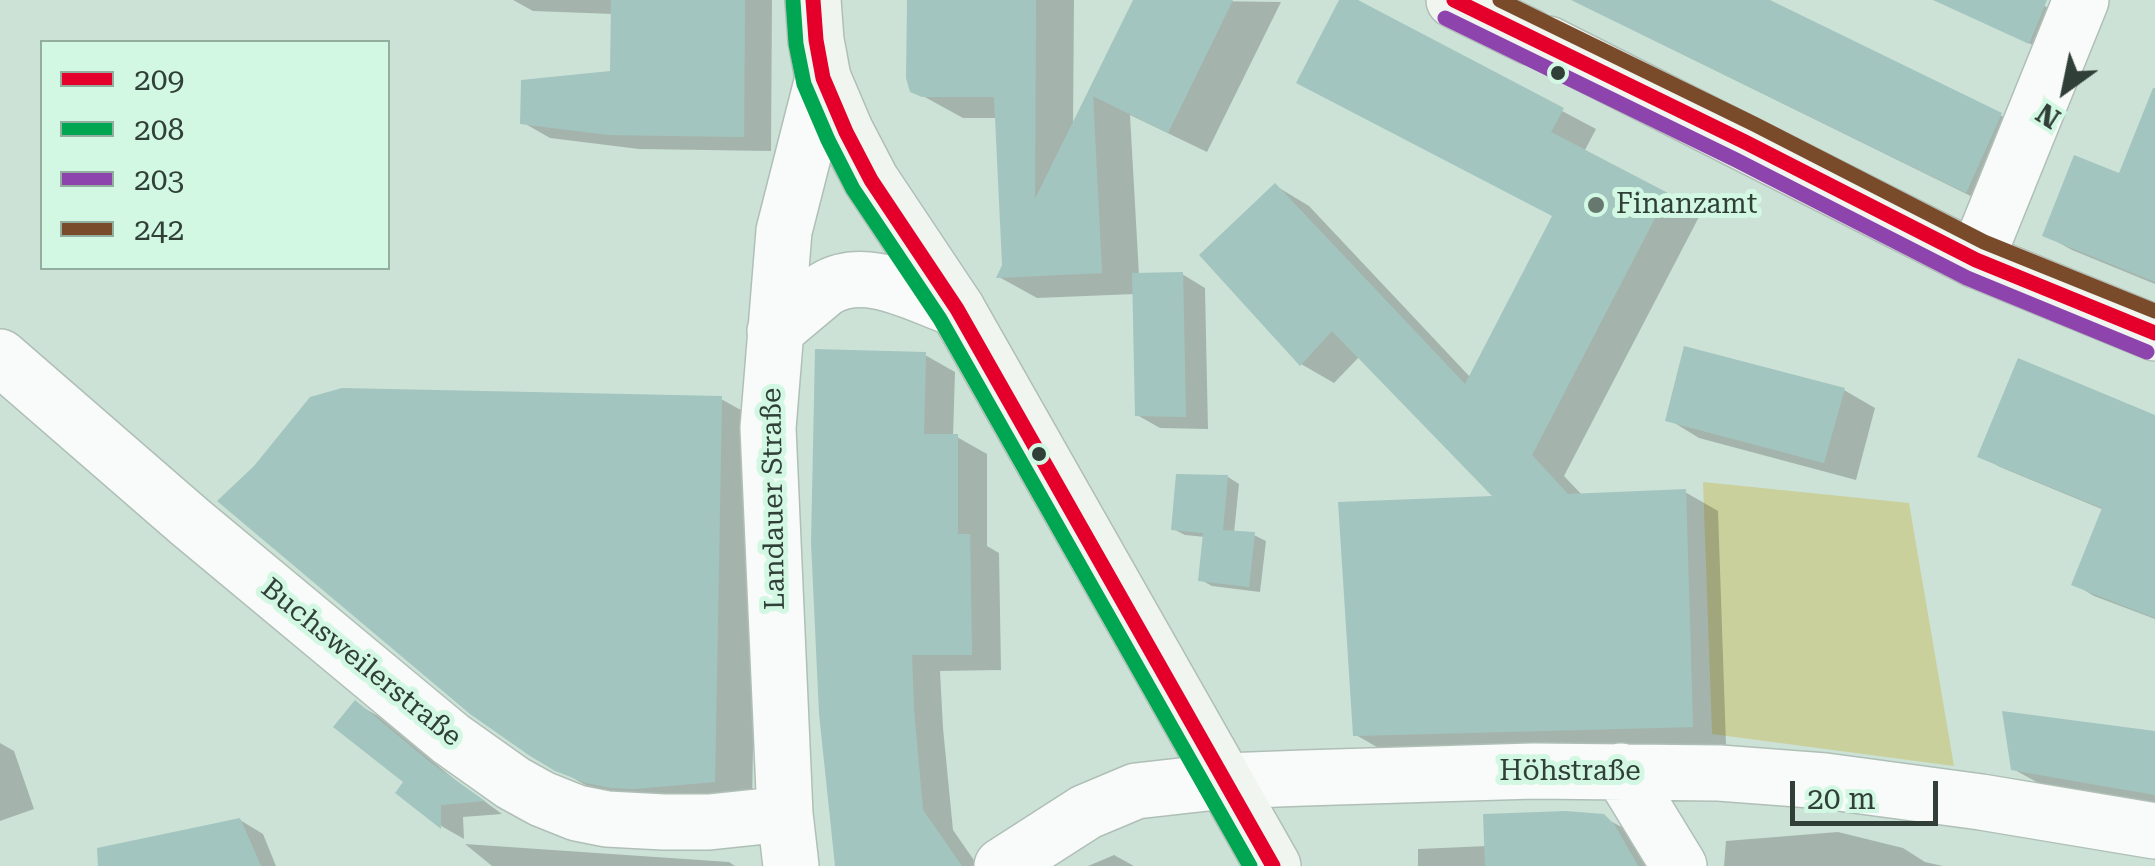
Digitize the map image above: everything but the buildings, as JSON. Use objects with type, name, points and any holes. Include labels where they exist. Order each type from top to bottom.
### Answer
[{"type":"main road","name":"Landauer Straße","points":[[813,0],[823,78],[846,132],[872,180],[957,309],[1273,866]]},
{"type":"main road","points":[[1454,0],[1976,260],[2155,333]]},
{"type":"street","points":[[1976,260],[2081,0]]},
{"type":"street","name":"Landauer Straße","points":[[788,840],[768,428],[784,231],[823,78]]},
{"type":"street","points":[[775,331],[825,289],[856,278],[875,280],[957,309]]},
{"type":"street","name":"Buchsweilerstraße","points":[[0,357],[451,739],[513,783],[577,813],[607,819],[709,822],[788,840]]},
{"type":"street","name":"Höhstraße","points":[[1002,866],[1086,812],[1136,791],[1225,781],[1533,771],[1720,773],[1825,780],[2155,831]]},
{"type":"street","points":[[1621,771],[1679,866]]},
{"type":"green space","points":[[1703,482],[1909,503],[1954,766],[1712,734]]},
{"type":"transit line","name":"209","points":[[813,0],[823,78],[871,180],[957,309],[1273,866]]},
{"type":"transit line","name":"209","points":[[1454,0],[1976,260],[2155,333]]},
{"type":"transit line","name":"242","points":[[1500,0],[1984,242],[2155,311]]},
{"type":"transit line","name":"208","points":[[793,1],[804,84],[853,189],[940,319],[1250,866]]},
{"type":"transit line","name":"203","points":[[1445,18],[1967,278],[2147,352]]},
{"type":"place","name":"Finanzamt","points":[[1596,205]]}]
